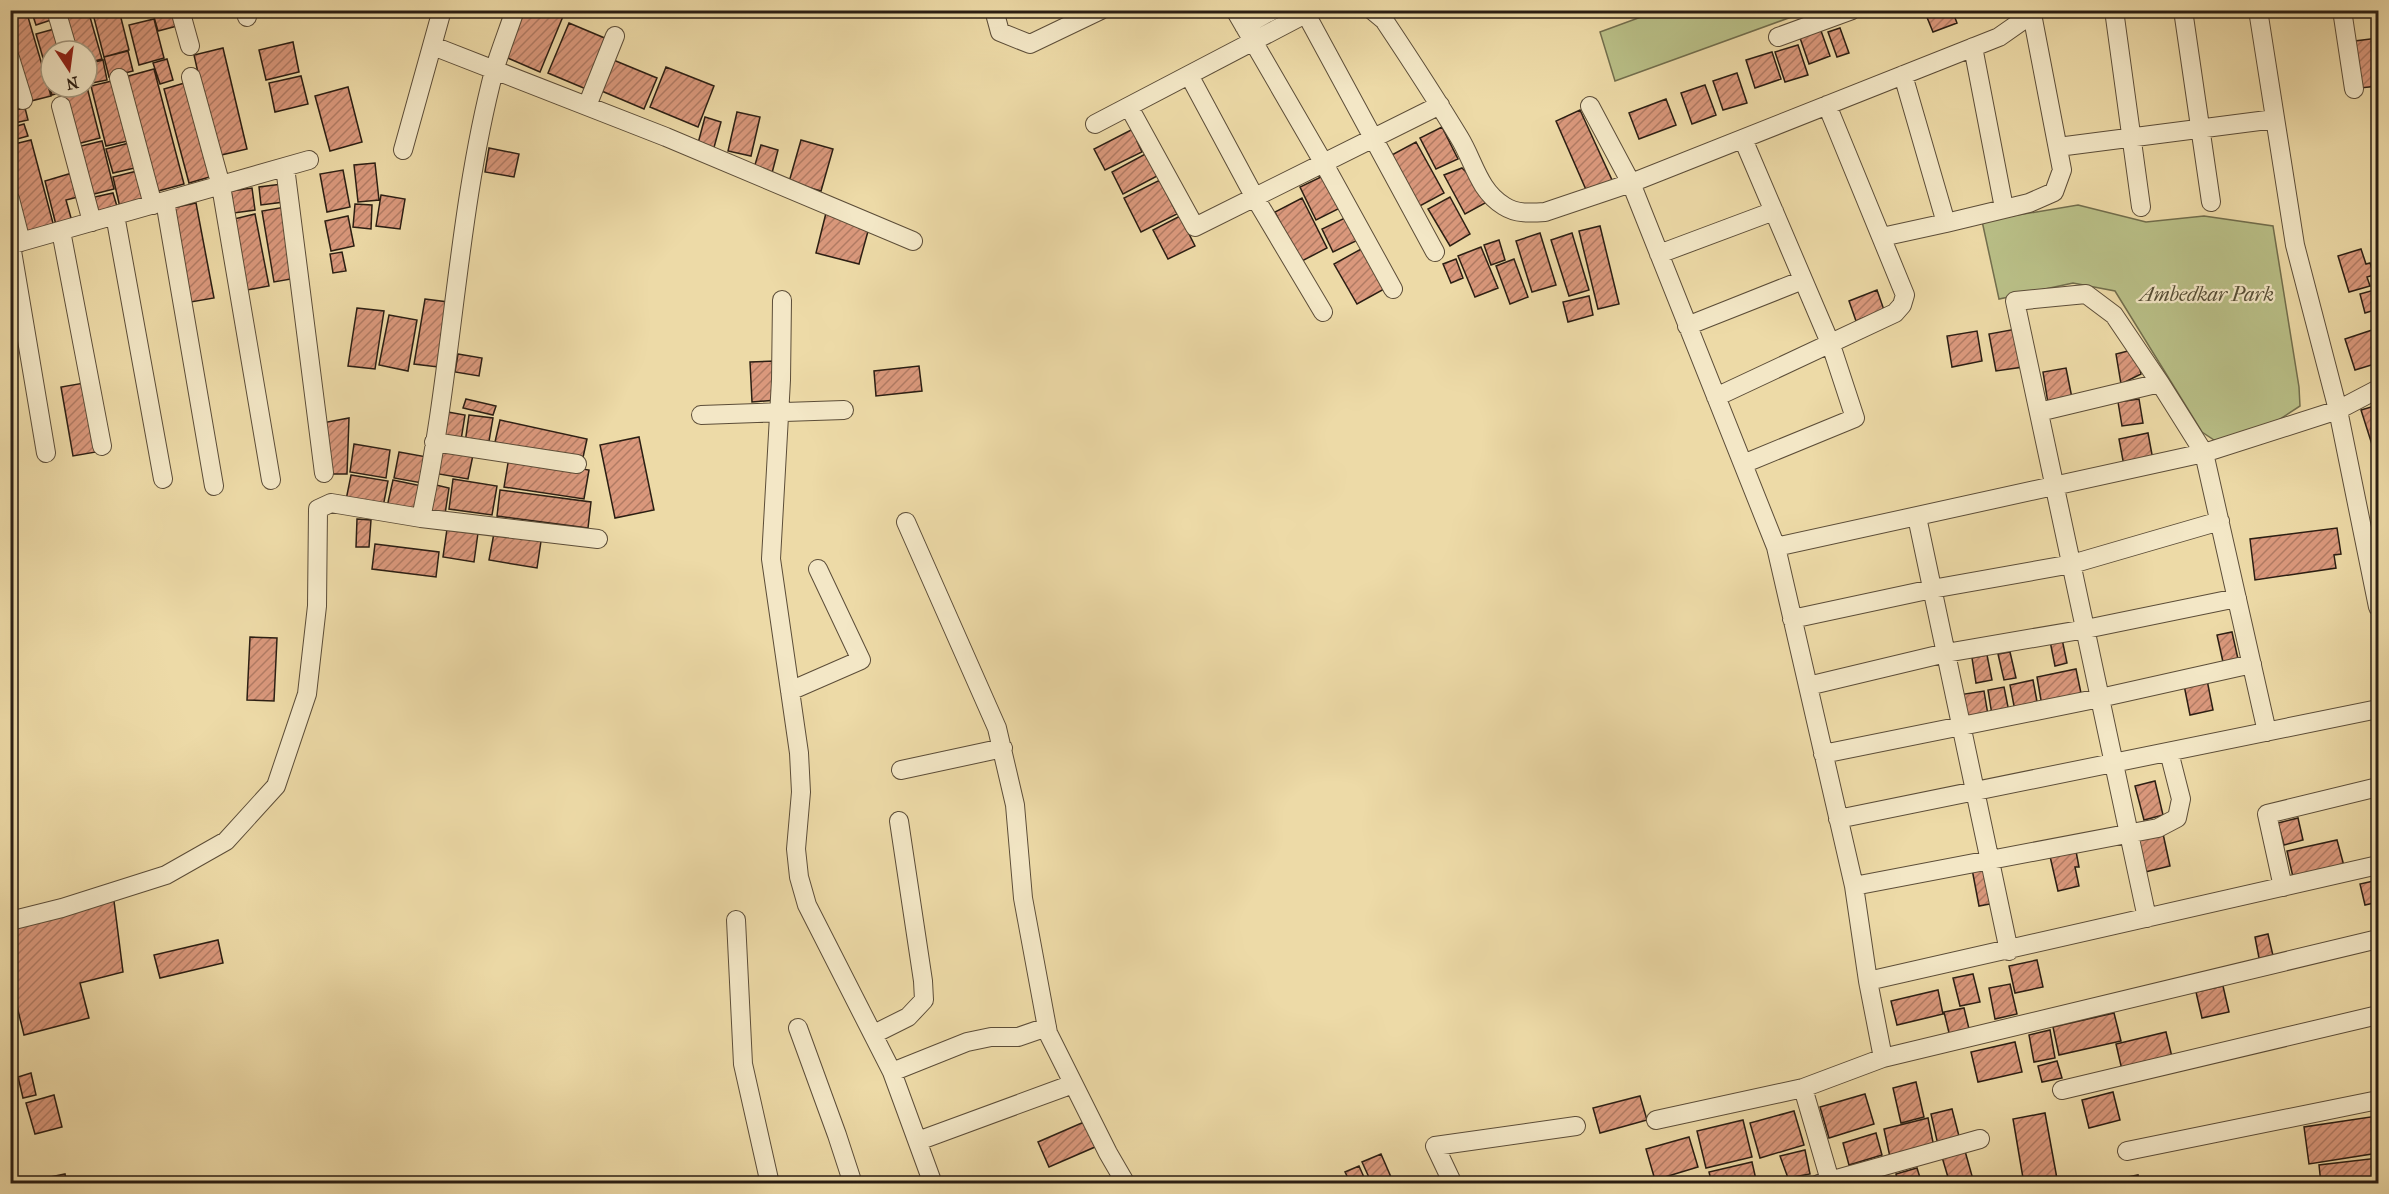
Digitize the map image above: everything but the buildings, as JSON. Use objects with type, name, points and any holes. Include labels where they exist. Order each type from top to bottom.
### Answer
[{"type":"street","points":[[56,10],[64,39]]},
{"type":"street","points":[[180,10],[190,46]]},
{"type":"street","points":[[403,150],[442,10]]},
{"type":"street","points":[[421,518],[475,159],[495,70],[515,10]]},
{"type":"street","points":[[994,10],[1000,32],[1030,44],[1101,10]]},
{"type":"street","points":[[1095,124],[1189,75],[1244,26],[1273,10]]},
{"type":"street","points":[[1372,10],[1384,20],[1440,105],[1465,147],[1479,180],[1505,207],[1530,213],[1545,212],[1630,183],[1743,139],[1999,37],[2035,12],[2062,170],[2055,192],[2030,202],[1881,237]]},
{"type":"street","points":[[1778,37],[1852,10]]},
{"type":"street","points":[[2114,10],[2141,207]]},
{"type":"street","points":[[2183,10],[2211,202]]},
{"type":"street","points":[[2258,10],[2295,244],[2338,410],[2379,607]]},
{"type":"street","points":[[2342,10],[2354,89]]},
{"type":"street","points":[[1244,26],[1309,12],[1373,138],[1435,252]]},
{"type":"street","points":[[1244,26],[1393,289]]},
{"type":"street","points":[[586,106],[615,36]]},
{"type":"street","points":[[433,46],[666,137],[913,241]]},
{"type":"street","points":[[1972,47],[2004,208]]},
{"type":"street","points":[[10,58],[23,100]]},
{"type":"street","points":[[1189,75],[1254,196],[1323,312]]},
{"type":"street","points":[[1903,75],[1946,223]]},
{"type":"street","points":[[191,77],[221,186],[270,480]]},
{"type":"street","points":[[119,78],[159,203],[214,486]]},
{"type":"street","points":[[1129,107],[1195,226],[1440,105]]},
{"type":"street","points":[[1716,397],[1831,345],[1895,313],[1902,305],[1905,295],[1827,105]]},
{"type":"street","points":[[61,106],[92,222]]},
{"type":"street","points":[[1590,106],[1630,183],[1776,547],[1854,886],[1868,981],[1883,1058]]},
{"type":"street","points":[[2058,147],[2275,119]]},
{"type":"street","points":[[1743,139],[1831,345],[1855,418],[1743,464]]},
{"type":"street","points":[[14,244],[309,160]]},
{"type":"street","points":[[285,167],[324,473]]},
{"type":"street","points":[[10,199],[14,244],[46,453]]},
{"type":"street","points":[[1659,254],[1774,210]]},
{"type":"street","points":[[115,215],[163,479]]},
{"type":"street","points":[[61,231],[102,446]]},
{"type":"street","points":[[1687,326],[1803,280]]},
{"type":"street","points":[[2147,918],[2016,301],[2086,294],[2114,315],[2204,453],[2267,732]]},
{"type":"street","points":[[782,300],[781,380],[771,559],[800,753],[801,792],[796,849],[799,877],[807,905],[892,1072],[933,1184]]},
{"type":"street","points":[[2039,412],[2160,383]]},
{"type":"street","points":[[1776,547],[2204,453],[2338,410],[2379,389]]},
{"type":"street","points":[[701,415],[844,410]]},
{"type":"street","points":[[434,442],[577,464]]},
{"type":"street","points":[[10,921],[62,908],[166,874],[226,841],[276,786],[307,694],[317,606],[318,508],[332,503],[421,518],[598,539]]},
{"type":"street","points":[[1917,517],[2009,951]]},
{"type":"street","points":[[1792,619],[1932,589],[2072,564],[2220,521]]},
{"type":"street","points":[[906,522],[997,729],[1003,748],[1015,805],[1023,898],[1047,1027],[1073,1084],[1126,1184]]},
{"type":"street","points":[[790,691],[861,660],[818,569]]},
{"type":"street","points":[[1808,686],[1946,653],[2086,629],[2237,598]]},
{"type":"street","points":[[1823,754],[1961,724],[2100,698],[2252,664]]},
{"type":"street","points":[[1838,819],[2379,709]]},
{"type":"street","points":[[901,770],[1003,748]]},
{"type":"street","points":[[1854,886],[2158,828],[2177,818],[2181,800],[2169,752]]},
{"type":"street","points":[[2283,887],[2267,814],[2379,787]]},
{"type":"street","points":[[874,1034],[908,1017],[924,1000],[899,821]]},
{"type":"street","points":[[1868,981],[2009,951],[2379,865]]},
{"type":"street","points":[[736,920],[743,1064],[770,1184]]},
{"type":"street","points":[[1656,1120],[1803,1088],[1883,1058],[2379,939]]},
{"type":"street","points":[[2062,1090],[2379,1015]]},
{"type":"street","points":[[892,1072],[967,1042],[991,1037],[1018,1037],[1047,1027]]},
{"type":"street","points":[[798,1028],[853,1184]]},
{"type":"street","points":[[918,1142],[1073,1084]]},
{"type":"street","points":[[1803,1088],[1826,1183],[1980,1138]]},
{"type":"street","points":[[2127,1151],[2379,1100]]},
{"type":"street","points":[[1453,1184],[1436,1146],[1576,1126]]},
{"type":"green space","points":[[1660,10],[1808,11],[1615,81],[1600,32]]},
{"type":"green space","name":"Ambedkar Park","points":[[2078,205],[2146,222],[2204,216],[2273,226],[2299,387],[2300,406],[2268,427],[2229,439],[2214,440],[2202,432],[2115,291],[2073,283],[1999,299],[1982,221]]}]
